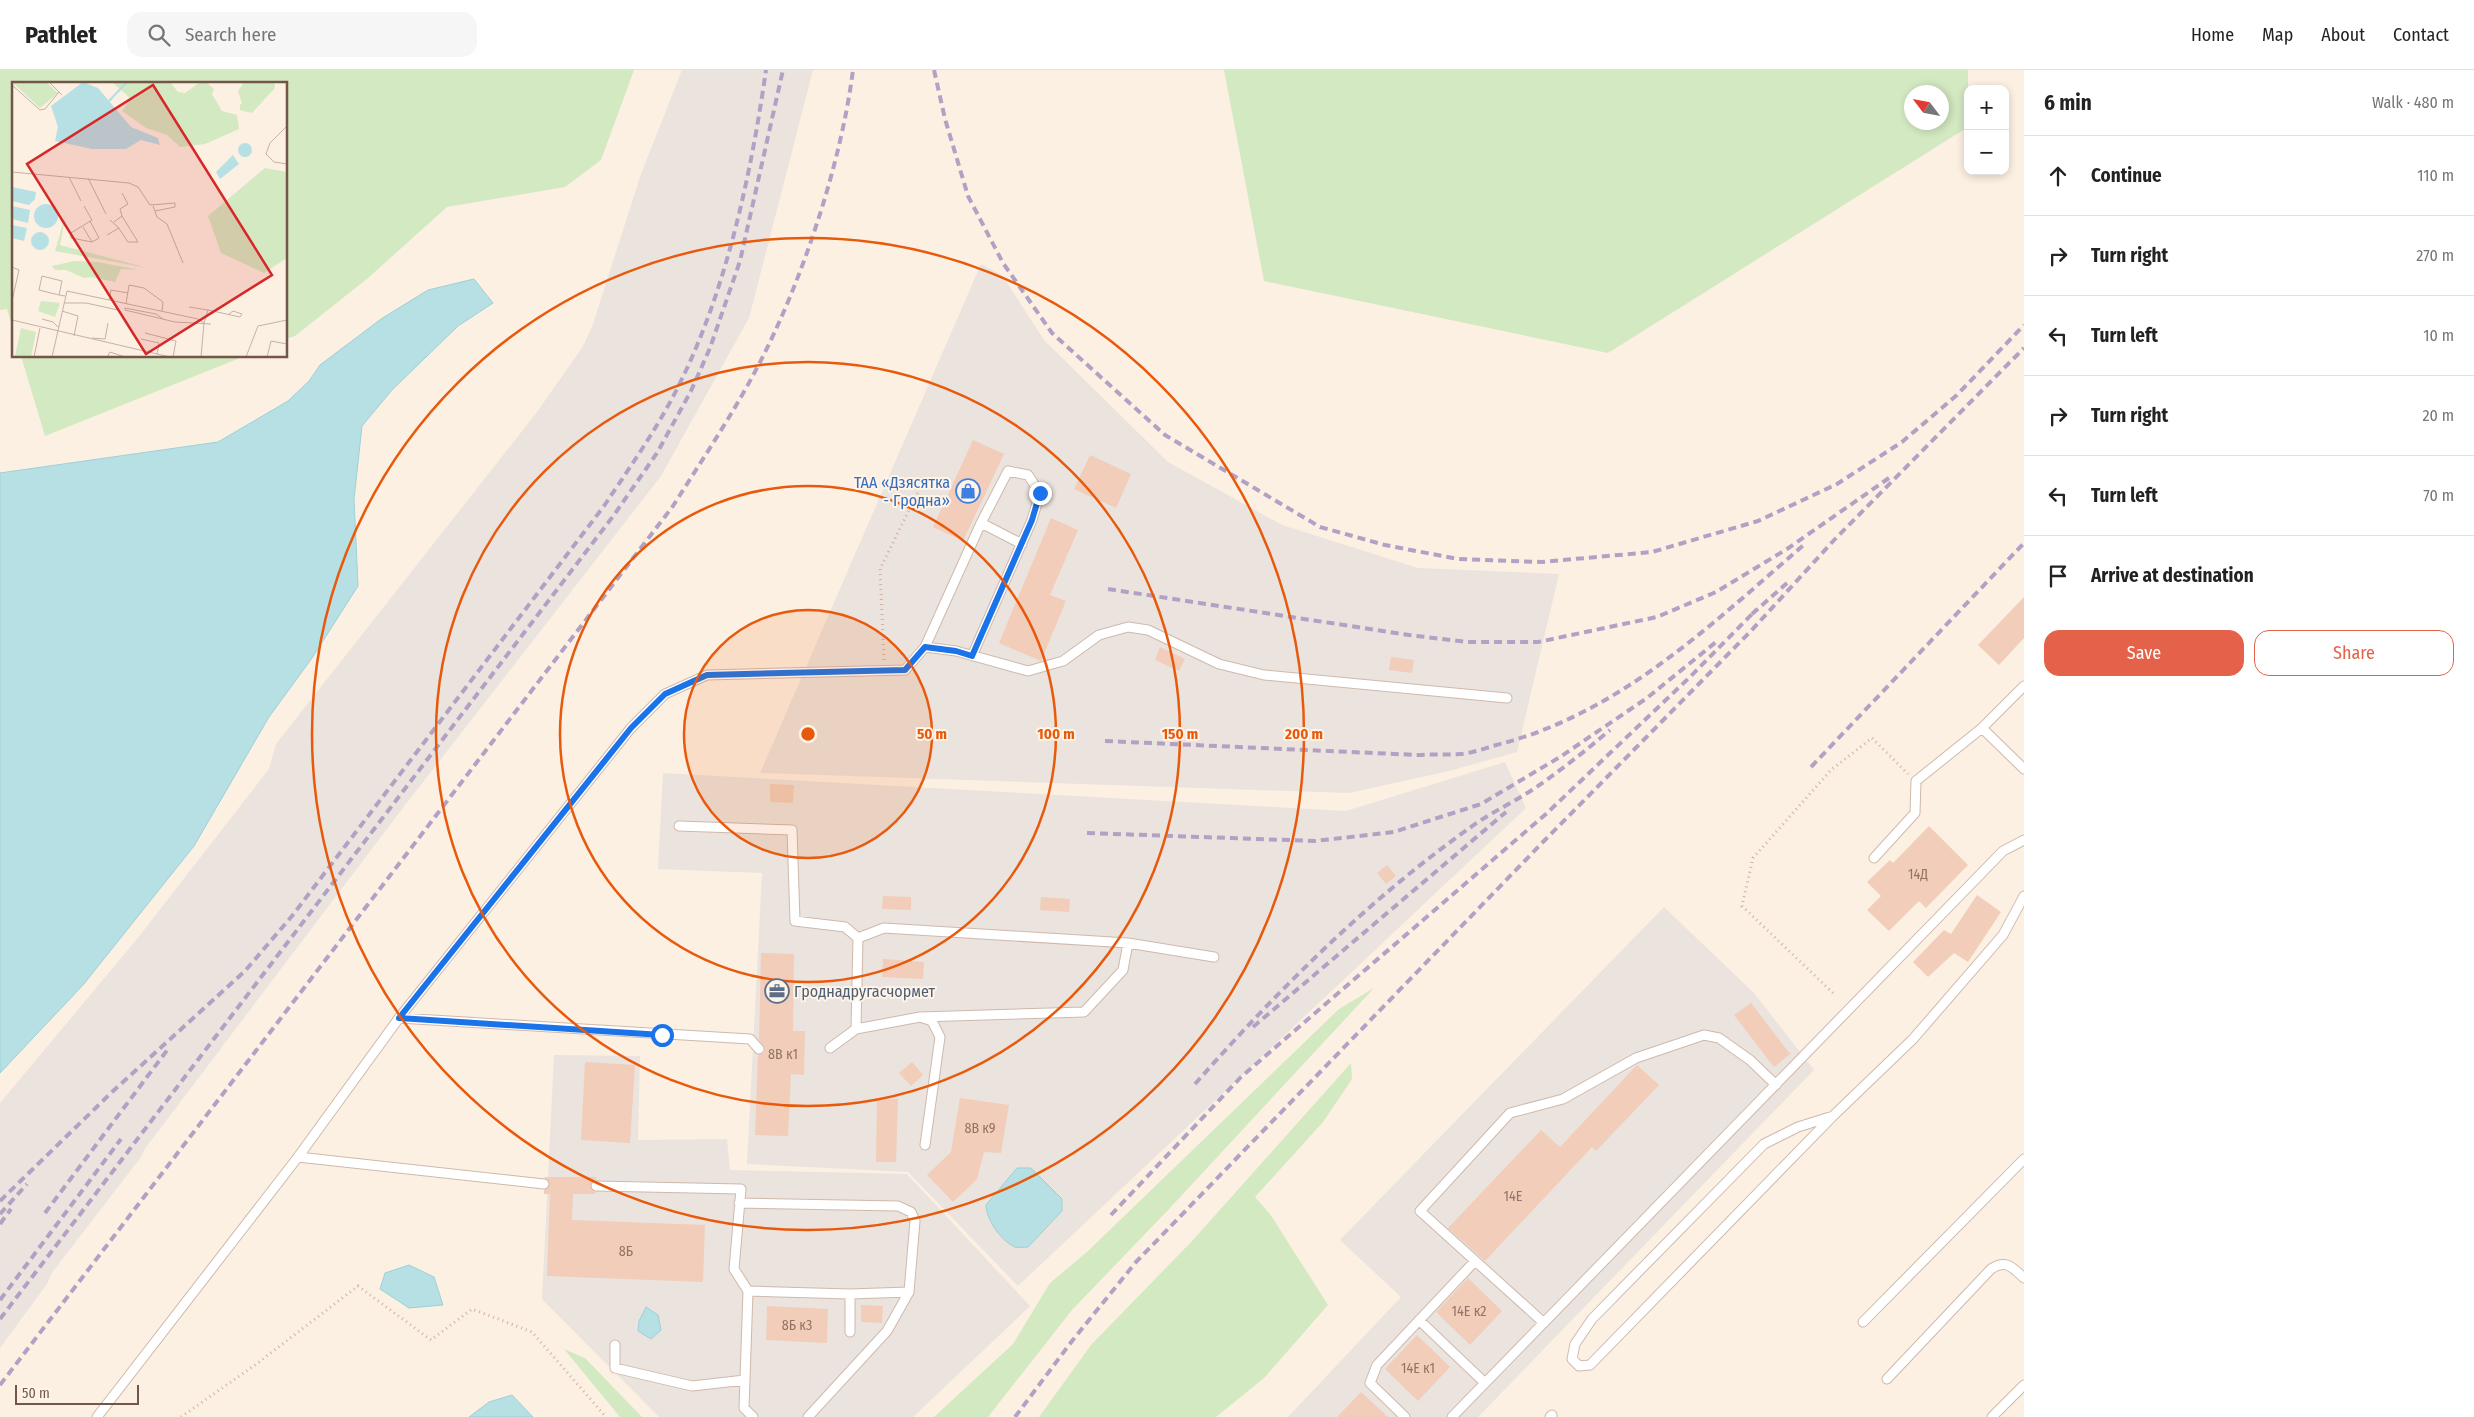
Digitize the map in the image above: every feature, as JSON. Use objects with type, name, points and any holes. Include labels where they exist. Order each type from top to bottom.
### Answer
[{"type":"lane","points":[[98,1417],[298,1158],[399,1018],[631,728],[665,694],[707,675],[905,670],[925,647],[981,523],[1008,470],[1028,475],[1040,493],[1032,520],[972,656]]},
{"type":"lane","points":[[981,523],[1022,544]]},
{"type":"lane","points":[[925,647],[956,651],[1028,671],[1063,661],[1099,635],[1128,627],[1148,630],[1219,664],[1264,675],[1507,698]]},
{"type":"lane","points":[[1874,858],[1915,813],[1916,781],[1982,728],[2024,686]]},
{"type":"lane","points":[[1982,728],[2024,769]]},
{"type":"lane","points":[[679,826],[792,830],[795,921],[846,927],[858,938],[856,1028]]},
{"type":"lane","points":[[1452,1417],[2003,851],[2024,840]]},
{"type":"lane","points":[[1833,1116],[1798,1126],[1764,1144],[1592,1319],[1575,1344],[1572,1360],[1579,1366],[1590,1365],[1833,1116],[1913,1039],[1997,943],[2024,896]]},
{"type":"lane","points":[[858,938],[884,928],[1128,943],[1214,957]]},
{"type":"lane","points":[[830,1048],[856,1028],[920,1016],[1084,1012],[1123,970],[1128,943]]},
{"type":"lane","points":[[920,1016],[932,1022],[940,1038],[925,1145]]},
{"type":"lane","points":[[399,1018],[750,1039],[760,1049]]},
{"type":"lane","points":[[1544,1323],[1420,1211],[1510,1113],[1563,1099],[1636,1058],[1704,1035],[1719,1038],[1750,1060],[1776,1085]]},
{"type":"lane","points":[[298,1158],[544,1184]]},
{"type":"lane","points":[[1863,1322],[2024,1159]]},
{"type":"lane","points":[[596,1186],[741,1189],[734,1269],[748,1291],[744,1408],[753,1417]]},
{"type":"lane","points":[[739,1203],[898,1206],[911,1212],[915,1221],[909,1292],[887,1331],[808,1417]]},
{"type":"lane","points":[[1406,1417],[1370,1383],[1377,1365],[1475,1260]]},
{"type":"lane","points":[[1887,1379],[1991,1269],[2000,1263],[2008,1264],[2024,1278]]},
{"type":"lane","points":[[748,1291],[850,1294],[909,1292]]},
{"type":"lane","points":[[850,1294],[850,1332]]},
{"type":"lane","points":[[1419,1320],[1485,1384]]},
{"type":"lane","points":[[615,1345],[614,1368],[692,1386],[745,1380]]},
{"type":"lane","points":[[1992,1417],[2024,1385]]},
{"type":"path","points":[[885,670],[880,569],[919,490]]},
{"type":"path","points":[[1833,992],[1742,906],[1753,858],[1831,770],[1872,738],[1916,781]]},
{"type":"path","points":[[181,1417],[256,1365],[358,1286],[431,1340],[472,1309],[532,1332],[606,1417]]},
{"type":"shaded area","points":[[682,70],[813,70],[749,318],[661,476],[402,809],[51,1274],[47,1284],[0,1348],[0,1103],[137,939],[269,769],[276,744],[537,412],[582,348],[592,327],[641,174]]},
{"type":"shaded area","points":[[981,264],[1002,275],[1044,340],[1168,462],[1282,525],[1418,568],[1559,574],[1517,752],[1449,771],[1349,793],[760,773]]},
{"type":"shaded area","points":[[1505,762],[1526,808],[1018,1286],[908,1172],[747,1164],[762,873],[658,869],[663,773],[1346,811]]},
{"type":"shaded area","points":[[1664,907],[1754,993],[1814,1070],[1478,1417],[1288,1417],[1401,1297],[1340,1240]]},
{"type":"shaded area","points":[[554,1055],[640,1056],[638,1140],[727,1139],[730,1170],[907,1174],[1030,1306],[913,1417],[659,1417],[542,1299]]},
{"type":"green space","points":[[0,70],[634,70],[601,160],[565,187],[447,207],[368,278],[295,336],[288,338],[288,82],[12,82],[12,326],[7,309],[0,310]]},
{"type":"green space","points":[[1224,70],[1968,70],[1968,85],[1964,85],[1964,130],[1608,353],[1264,281]]},
{"type":"green space","points":[[22,358],[240,358],[45,436]]},
{"type":"green space","points":[[1374,988],[1169,1209],[1072,1310],[988,1417],[934,1417],[1013,1344],[1050,1283],[1088,1251],[1339,1009]]},
{"type":"green space","points":[[1351,1063],[1352,1079],[1323,1122],[1255,1197],[1270,1214],[1328,1305],[1264,1378],[1216,1417],[1039,1417],[1091,1345],[1193,1240]]},
{"type":"green space","points":[[564,1349],[585,1358],[642,1417],[620,1417]]},
{"type":"water","points":[[474,279],[493,303],[458,326],[392,390],[362,426],[354,499],[358,586],[312,658],[269,717],[194,846],[83,985],[0,1073],[0,473],[218,442],[288,401],[309,381],[320,365],[381,319],[428,290]]},
{"type":"water","points":[[1017,1168],[1031,1168],[1062,1199],[1062,1211],[1028,1247],[1015,1247],[1000,1235],[991,1223],[986,1205]]},
{"type":"water","points":[[409,1265],[434,1277],[443,1305],[409,1308],[380,1289],[385,1273]]},
{"type":"water","points":[[646,1307],[658,1315],[661,1330],[651,1339],[638,1331],[639,1321]]},
{"type":"water","points":[[512,1395],[533,1417],[469,1417],[489,1402]]},
{"type":"building","name":"ТАА «Дзясятка - Гродна»","points":[[973,440],[1004,454],[963,541],[933,527]]},
{"type":"building","points":[[1090,455],[1131,474],[1116,508],[1074,489]]},
{"type":"building","points":[[1051,518],[1078,530],[1050,595],[1066,601],[1041,661],[999,643]]},
{"type":"building","points":[[2024,597],[2024,638],[1999,665],[1978,645]]},
{"type":"building","points":[[1160,647],[1185,659],[1179,671],[1155,660]]},
{"type":"building","points":[[1391,657],[1414,660],[1412,673],[1389,670]]},
{"type":"building","points":[[770,784],[794,785],[793,803],[770,802]]},
{"type":"building","points":[[1929,826],[1968,865],[1926,908],[1919,901],[1889,931],[1867,910],[1881,896],[1867,882],[1890,860],[1893,863]]},
{"type":"building","points":[[1387,865],[1396,876],[1386,884],[1377,873]]},
{"type":"building","points":[[1977,895],[2001,912],[1968,962],[1954,953],[1928,977],[1913,962],[1944,930],[1951,934]]},
{"type":"building","points":[[883,896],[911,897],[911,910],[882,909]]},
{"type":"building","points":[[1041,897],[1070,899],[1069,912],[1040,910]]},
{"type":"building","points":[[761,953],[794,954],[793,1031],[805,1031],[804,1075],[791,1074],[788,1136],[755,1135],[758,1055],[764,1053],[765,1048],[759,1040]]},
{"type":"building","points":[[883,959],[924,962],[923,979],[882,977]]},
{"type":"building","points":[[1751,1003],[1790,1054],[1774,1067],[1734,1015]]},
{"type":"building","points":[[585,1062],[635,1065],[630,1143],[581,1140]]},
{"type":"building","points":[[912,1062],[923,1075],[911,1086],[899,1073]]},
{"type":"building","points":[[1637,1065],[1659,1085],[1596,1151],[1592,1147],[1485,1261],[1448,1228],[1541,1130],[1560,1147]]},
{"type":"building","points":[[877,1098],[898,1099],[896,1162],[876,1162]]},
{"type":"building","points":[[960,1098],[1009,1105],[1001,1153],[984,1152],[977,1179],[953,1202],[927,1175],[951,1152]]},
{"type":"building","points":[[544,1177],[597,1177],[590,1186],[596,1194],[573,1194],[572,1220],[705,1225],[703,1282],[547,1276],[550,1194],[544,1194],[544,1190],[550,1184]]},
{"type":"building","points":[[1468,1278],[1502,1311],[1470,1345],[1436,1312]]},
{"type":"building","points":[[861,1305],[883,1306],[882,1323],[861,1322]]},
{"type":"building","points":[[767,1306],[828,1309],[827,1343],[766,1340]]},
{"type":"building","points":[[1417,1335],[1450,1367],[1418,1401],[1385,1369]]},
{"type":"building","points":[[1361,1392],[1388,1417],[1337,1417]]},
{"type":"railway","points":[[0,1201],[112,1092],[245,971],[292,916],[604,506],[643,448],[670,403],[695,350],[710,312],[723,273],[744,191],[753,150],[766,70]]},
{"type":"railway","points":[[0,1319],[614,515],[657,453],[691,391],[710,348],[740,261],[783,70]]},
{"type":"railway","points":[[0,1385],[673,506],[748,384],[790,298],[818,222],[829,183],[839,144],[853,70]]},
{"type":"railway","points":[[934,70],[945,119],[968,196],[1003,263],[1052,333],[1165,435],[1320,527],[1385,545],[1458,559],[1541,562],[1652,552],[1758,521],[1837,484],[1902,442],[1957,395],[2024,325]]},
{"type":"railway","points":[[1015,1417],[1072,1341],[1136,1262],[1543,842],[1750,632],[1836,538],[2024,348]]},
{"type":"railway","points":[[1108,589],[1409,635],[1467,642],[1538,642],[1657,617],[1716,592],[1787,549],[1889,478]]},
{"type":"railway","points":[[1105,741],[1418,755],[1460,754],[1477,751],[1548,728],[1589,709],[1628,686],[1702,632],[1806,543]]},
{"type":"railway","points":[[1811,767],[2024,543]]},
{"type":"railway","points":[[1752,614],[1787,583]]},
{"type":"railway","points":[[1111,1215],[1241,1077],[1546,814],[1691,676],[1756,610]]},
{"type":"railway","points":[[1087,833],[1315,841],[1394,832],[1481,804],[1560,757],[1647,698],[1716,642]]},
{"type":"railway","points":[[1195,1084],[1259,1014],[1325,948],[1396,885],[1478,822],[1552,776],[1610,730]]},
{"type":"railway","points":[[1253,1027],[1506,812]]},
{"type":"railway","points":[[45,1213],[168,1049]]},
{"type":"railway","points":[[0,1300],[121,1139]]},
{"type":"railway","points":[[0,1214],[27,1184]]},
{"type":"railway","points":[[0,1224],[11,1209]]},
{"type":"place","name":"ТАА «Дзясятка - Гродна»","points":[[968,491]]},
{"type":"place","name":"Гроднадругасчормет","points":[[777,991]]},
{"type":"route","points":[[662,1035],[399,1018],[490,907],[631,728],[665,694],[707,675],[804,671],[905,670],[925,647],[956,651],[972,656],[1032,520],[1040,493]]}]
